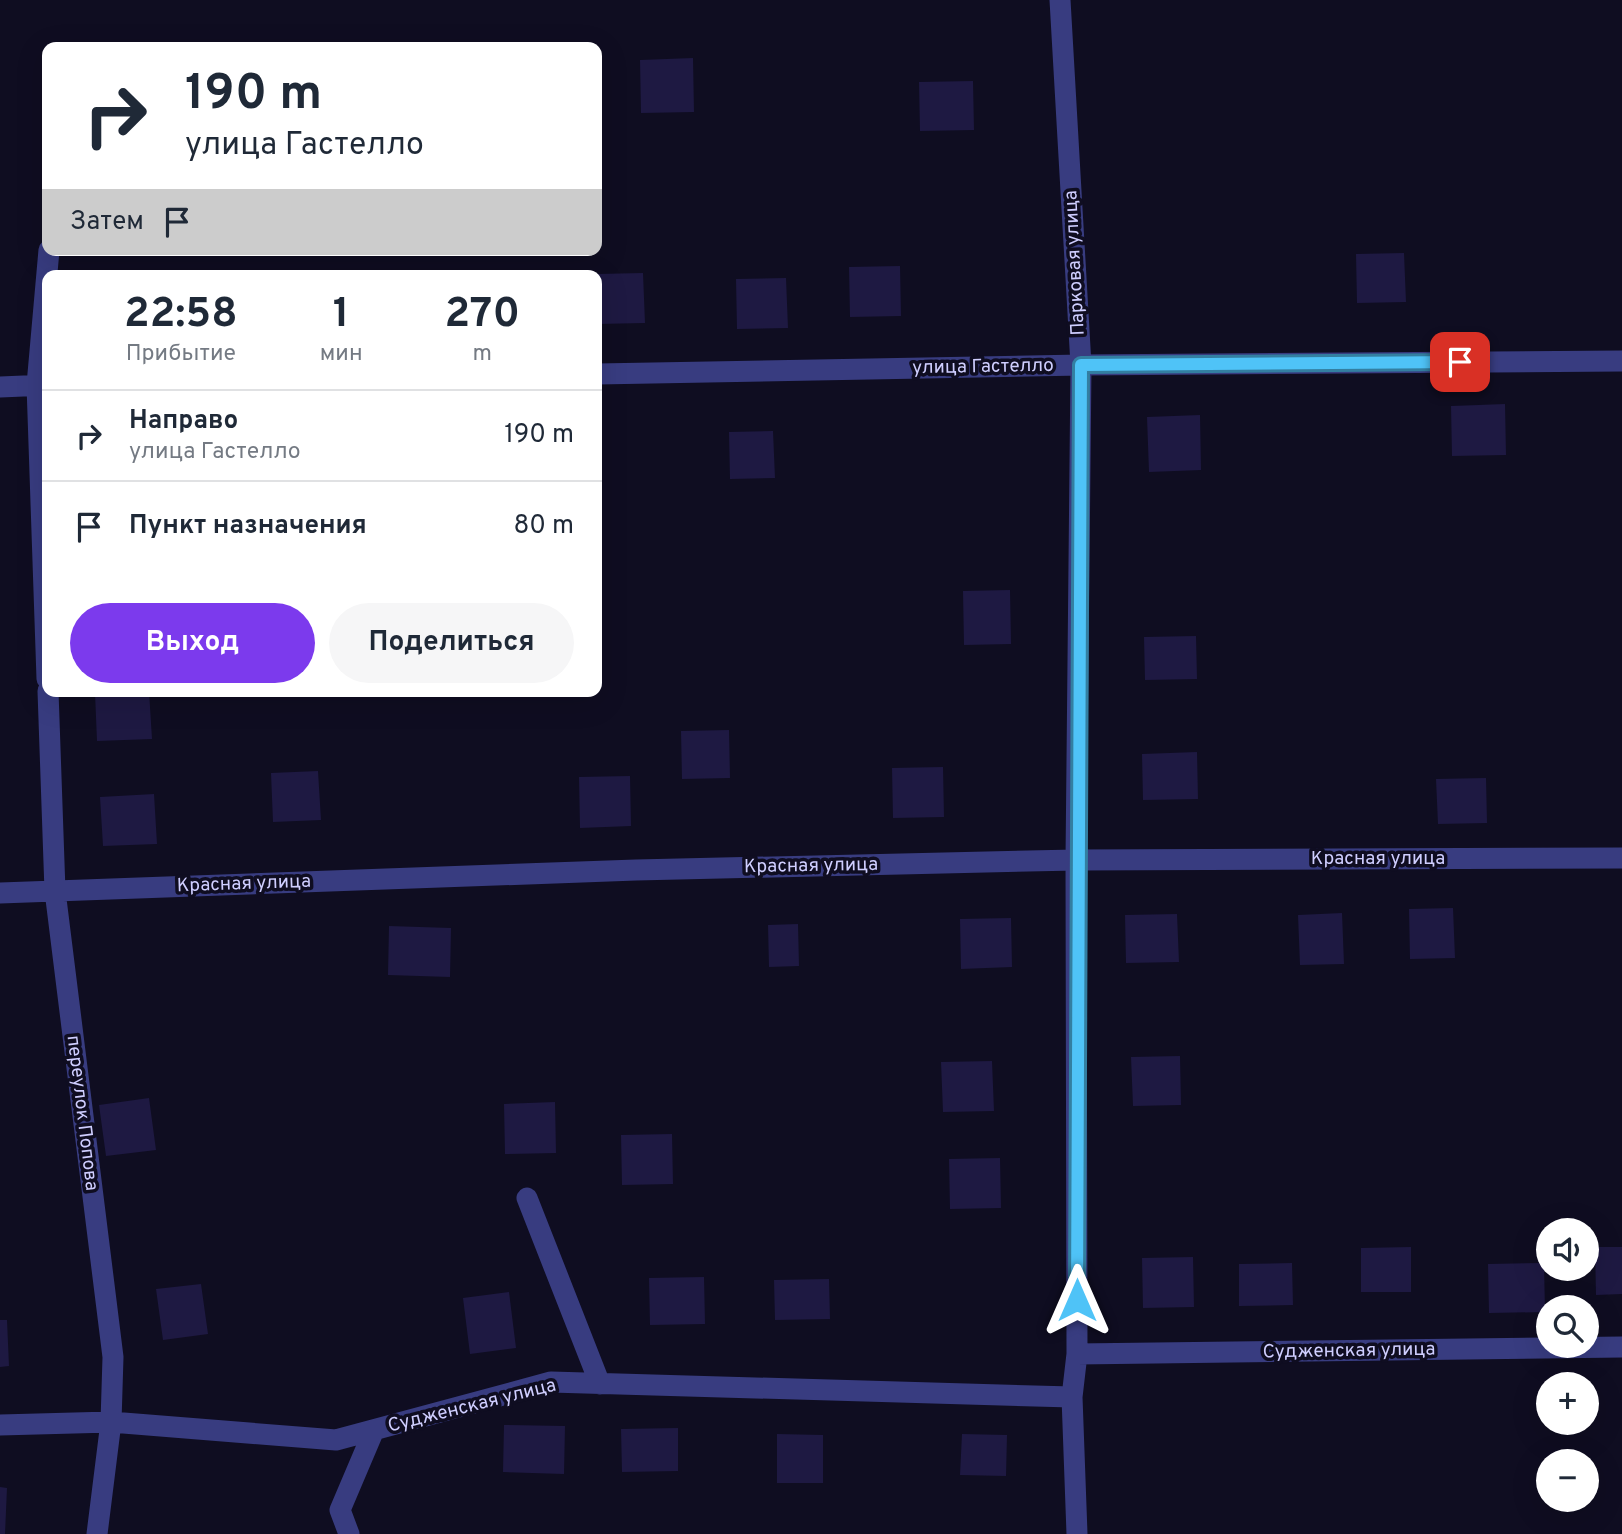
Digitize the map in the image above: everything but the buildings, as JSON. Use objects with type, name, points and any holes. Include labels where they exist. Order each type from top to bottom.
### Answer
[{"type":"street","name":"Парковая улица","points":[[1060,0],[1081,365],[1076,860],[1077,1354],[1072,1397],[1077,1534]]},
{"type":"street","name":"улица Гастелло","points":[[602,374],[1081,365],[1622,361]]},
{"type":"street","points":[[0,387],[42,385]]},
{"type":"street","name":"переулок Попова","points":[[48,697],[55,891],[113,1357],[111,1422],[97,1534]]},
{"type":"street","name":"Красная улица","points":[[0,893],[636,870],[1076,860],[1622,858]]},
{"type":"street","points":[[527,1198],[600,1384]]},
{"type":"street","name":"Судженская улица","points":[[1077,1354],[1622,1347]]},
{"type":"street","name":"Судженская улица","points":[[0,1425],[111,1422],[336,1440],[551,1382],[1072,1397]]},
{"type":"street","points":[[349,1534],[340,1510],[374,1430]]},
{"type":"route","points":[[1077,1300],[1076,860],[1081,365],[1460,362]]}]
